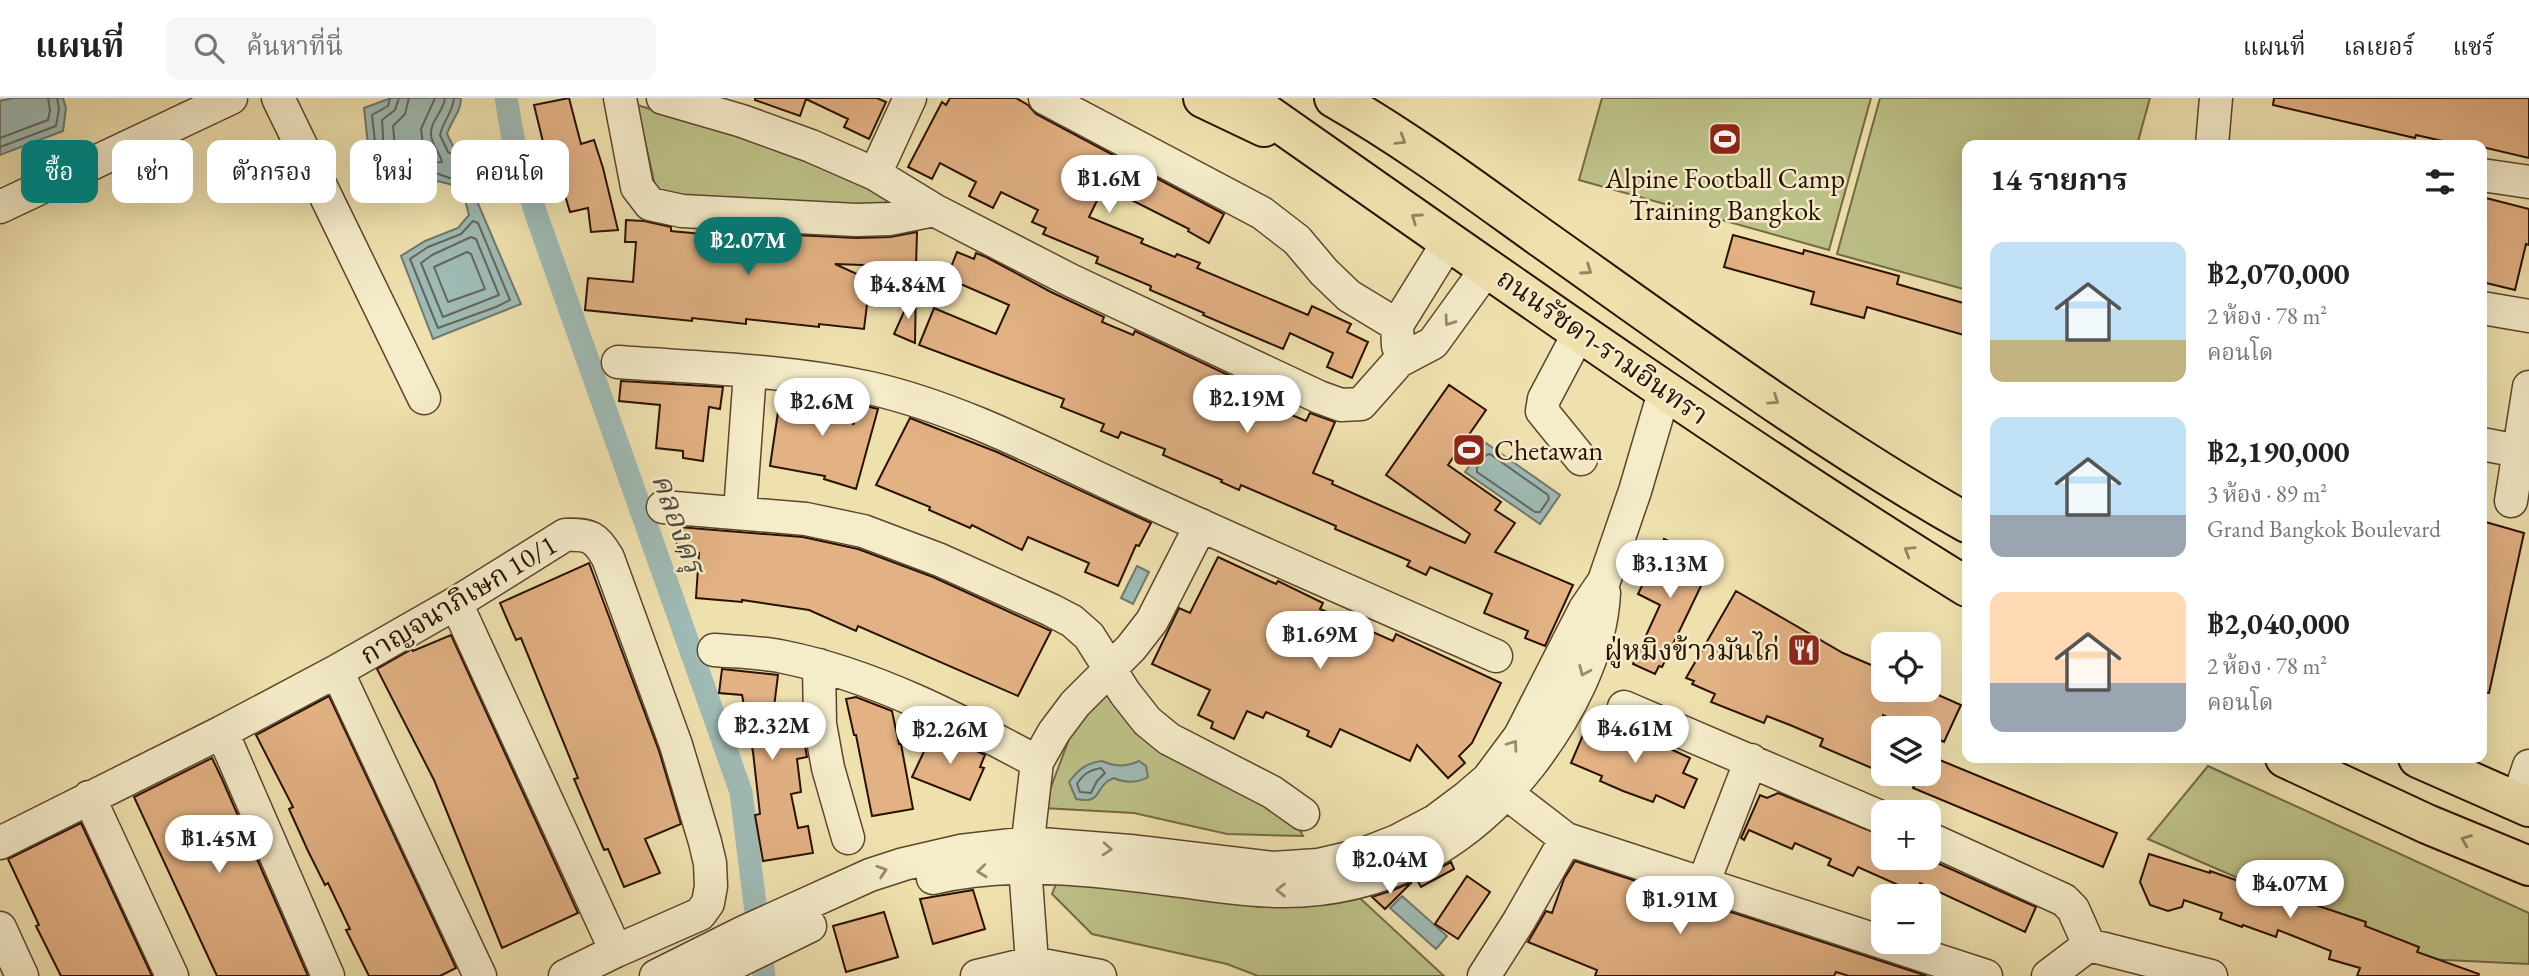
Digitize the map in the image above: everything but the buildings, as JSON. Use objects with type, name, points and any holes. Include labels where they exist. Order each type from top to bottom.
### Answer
[{"type":"main road","points":[[1203,98],[1329,158]]},
{"type":"main road","name":"ถนนรัชดา-รามอินทรา","points":[[1244,98],[1665,389],[1869,526],[1962,584]]},
{"type":"main road","name":"ถนนรัชดา-รามอินทรา","points":[[1338,100],[1418,150],[1723,366],[1844,447],[1962,520]]},
{"type":"main road","points":[[2296,763],[2427,824],[2529,866]]},
{"type":"main road","points":[[2437,763],[2526,786]]},
{"type":"street","points":[[0,207],[231,98]]},
{"type":"street","points":[[278,98],[424,398]]},
{"type":"street","points":[[620,98],[637,187],[650,204],[682,211],[856,220],[889,219],[934,210]]},
{"type":"street","points":[[663,98],[742,121],[811,146],[875,174],[934,210],[1124,306],[1341,405],[1361,404],[1399,361],[1433,343],[1488,267]]},
{"type":"street","points":[[875,174],[910,98]]},
{"type":"street","points":[[1045,98],[1262,212],[1297,240],[1349,296],[1397,325]]},
{"type":"street","points":[[2212,140],[2216,98]]},
{"type":"street","points":[[2487,175],[2529,182]]},
{"type":"street","points":[[1399,361],[1397,325],[1449,241]]},
{"type":"street","points":[[2487,309],[2529,316]]},
{"type":"street","points":[[1580,331],[1544,399],[1542,411],[1581,459]]},
{"type":"street","points":[[618,362],[829,381],[872,388],[916,402],[1041,451],[1496,656]]},
{"type":"street","points":[[740,512],[750,372]]},
{"type":"street","points":[[2511,501],[2529,387]]},
{"type":"street","points":[[656,976],[717,963],[780,929],[914,882],[1026,855],[1134,875],[1239,888],[1318,890],[1368,880],[1413,863],[1450,842],[1484,816],[1498,786],[1549,741],[1573,698],[1594,647],[1603,615],[1604,581],[1635,491],[1665,389]]},
{"type":"street","points":[[2487,445],[2518,451]]},
{"type":"street","points":[[663,507],[806,519],[863,531],[940,560],[1072,621],[1089,636],[1125,693],[1147,721],[1169,739],[1272,792],[1303,814]]},
{"type":"street","points":[[1032,963],[1026,855],[1037,762],[1054,732],[1075,704],[1131,648],[1152,621],[1201,525]]},
{"type":"street","name":"กาญจนาภิเษก 10/1","points":[[0,844],[337,671],[456,603],[565,535],[585,534],[599,542],[608,558],[676,745],[705,842],[710,863],[710,886],[708,903],[700,914],[565,976]]},
{"type":"street","points":[[456,603],[616,951]]},
{"type":"street","points":[[714,650],[781,656],[819,665],[878,685],[993,738],[1037,762]]},
{"type":"street","points":[[819,665],[820,724],[828,768],[848,838]]},
{"type":"street","points":[[337,671],[480,976]]},
{"type":"street","points":[[1625,707],[1871,813]]},
{"type":"street","points":[[222,732],[328,976]]},
{"type":"street","points":[[1703,884],[1751,760]]},
{"type":"street","points":[[1498,786],[1566,839],[1986,976]]},
{"type":"street","points":[[89,797],[172,976]]},
{"type":"street","points":[[1484,976],[1566,839]]},
{"type":"street","points":[[1941,844],[2064,900],[2073,909],[2089,945]]},
{"type":"street","points":[[0,928],[22,976]]},
{"type":"street","points":[[2048,976],[2089,945]]},
{"type":"street","points":[[2089,945],[2211,976]]},
{"type":"street","points":[[977,976],[1032,963],[1100,976]]},
{"type":"green space","name":"Alpine Football Camp Training Bangkok","points":[[1602,98],[1871,98],[1829,250],[1579,180]]},
{"type":"green space","points":[[1880,98],[2150,98],[2138,140],[1962,140],[1962,289],[1837,254]]},
{"type":"green space","points":[[637,105],[767,144],[879,192],[900,208],[657,195]]},
{"type":"green space","points":[[1111,677],[1294,819],[1303,836],[1227,834],[1134,813],[1043,808],[1071,734]]},
{"type":"green space","points":[[2208,766],[2529,913],[2529,964],[2425,959],[2148,839]]},
{"type":"green space","points":[[1060,874],[1350,889],[1444,976],[1258,976],[1227,964],[1092,934],[1052,894]]},
{"type":"water","points":[[13,98],[63,98],[66,108],[63,131],[39,140],[21,140],[21,147],[0,155],[0,101]]},
{"type":"water","points":[[391,98],[461,98],[447,134],[451,142],[451,185],[437,181],[437,140],[367,140],[364,108]]},
{"type":"water","points":[[466,203],[478,203],[521,304],[433,339],[401,256],[425,241],[458,228],[469,215]]},
{"type":"water","points":[[1486,443],[1560,495],[1540,524],[1465,472]]},
{"type":"water","points":[[1137,566],[1149,572],[1133,604],[1121,598]]},
{"type":"water","points":[[1102,761],[1121,765],[1139,761],[1146,766],[1148,777],[1131,782],[1114,778],[1107,781],[1095,797],[1076,799],[1069,782],[1083,767]]},
{"type":"water","points":[[1402,896],[1447,936],[1436,949],[1390,908]]},
{"type":"waterway","name":"คลองครุ","points":[[506,98],[513,138],[536,214],[741,792],[764,976]]},
{"type":"place","name":"Alpine Football Camp Training Bangkok","points":[[1725,139]]},
{"type":"place","name":"Chetawan","points":[[1469,450]]},
{"type":"place","name":"ฝู่หมิงข้าวมันไก่","points":[[1804,650]]}]
